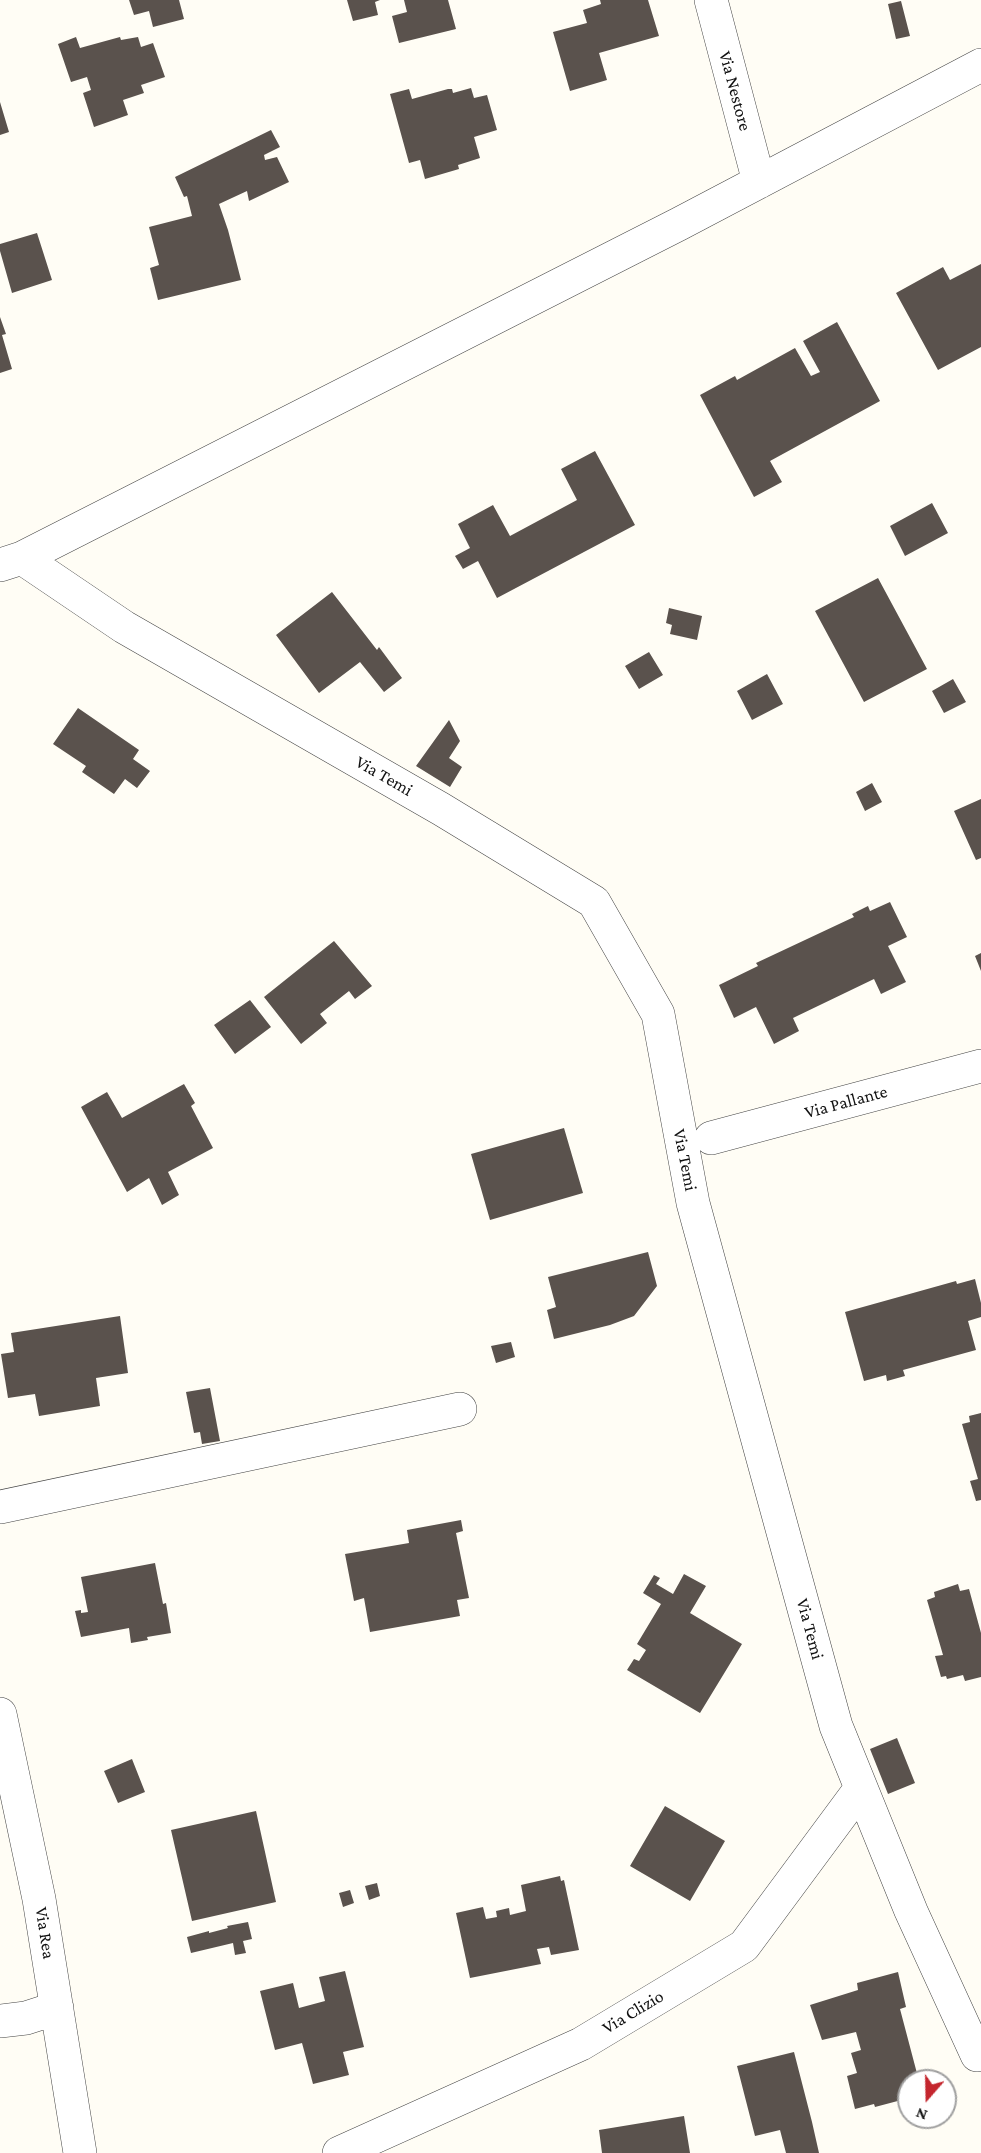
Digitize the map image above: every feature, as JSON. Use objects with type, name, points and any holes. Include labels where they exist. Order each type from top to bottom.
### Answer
[{"type":"street","name":"Via Nestore","points":[[711,0],[759,182]]},
{"type":"street","points":[[11,562],[759,182],[981,65]]},
{"type":"street","name":"Via Temi","points":[[11,562],[441,809],[594,902],[658,1014],[693,1203],[836,1726],[911,1911],[977,2055]]},
{"type":"street","name":"Via Pallante","points":[[711,1138],[981,1066]]},
{"type":"street","points":[[0,1507],[460,1409]]},
{"type":"street","name":"Via Rea","points":[[0,1714],[39,1899],[81,2153]]},
{"type":"street","name":"Via Clizio","points":[[339,2153],[581,2044],[744,1946],[861,1788]]},
{"type":"street","points":[[0,2021],[26,2018],[57,2008]]},
{"type":"building","points":[[129,0],[179,0],[184,19],[153,27],[149,11],[134,15]]},
{"type":"building","points":[[347,0],[380,0],[375,2],[378,15],[353,21]]},
{"type":"building","points":[[404,0],[448,0],[456,29],[399,43],[392,16],[407,12]]},
{"type":"building","points":[[600,0],[648,0],[659,36],[599,53],[607,80],[570,91],[553,32],[587,23],[583,10],[601,4]]},
{"type":"building","points":[[901,1],[910,36],[896,39],[888,4]]},
{"type":"building","points":[[76,37],[80,48],[120,37],[121,40],[138,37],[141,47],[153,43],[165,77],[141,85],[144,93],[123,100],[128,115],[94,127],[83,93],[91,90],[87,77],[71,82],[58,44]]},
{"type":"building","points":[[471,88],[474,98],[487,95],[497,130],[474,137],[480,158],[458,165],[459,169],[425,179],[420,160],[409,163],[390,94],[409,89],[412,99],[448,89],[452,89],[453,93]]},
{"type":"building","points":[[0,102],[9,132],[0,135]]},
{"type":"building","points":[[271,130],[280,147],[264,155],[265,160],[277,157],[289,182],[249,201],[247,191],[219,204],[241,280],[158,300],[150,268],[159,265],[149,227],[192,216],[187,196],[184,197],[175,177]]},
{"type":"building","points":[[37,233],[52,280],[12,293],[0,244]]},
{"type":"building","points":[[981,264],[981,347],[938,370],[896,293],[943,267],[950,280]]},
{"type":"building","points":[[0,317],[6,334],[2,335],[12,369],[0,373]]},
{"type":"building","points":[[837,322],[880,401],[770,461],[782,482],[754,497],[700,395],[735,376],[737,380],[795,348],[811,376],[820,372],[803,341]]},
{"type":"building","points":[[595,451],[635,525],[497,598],[478,561],[463,569],[455,556],[470,548],[458,524],[493,505],[510,536],[577,500],[561,469]]},
{"type":"building","points":[[932,503],[948,533],[905,556],[890,526]]},
{"type":"building","points":[[878,578],[927,669],[864,702],[815,611]]},
{"type":"building","points":[[332,592],[402,678],[384,692],[360,662],[319,693],[276,635]]},
{"type":"building","points":[[669,608],[702,616],[697,640],[670,634],[672,625],[666,623]]},
{"type":"building","points":[[649,652],[663,675],[639,689],[625,666]]},
{"type":"building","points":[[767,674],[783,704],[752,720],[737,691]]},
{"type":"building","points":[[953,679],[966,702],[944,713],[932,691]]},
{"type":"building","points":[[78,708],[139,750],[133,759],[150,771],[137,788],[125,779],[114,794],[82,772],[86,766],[53,744]]},
{"type":"building","points":[[449,720],[460,741],[449,758],[462,767],[450,787],[416,766]]},
{"type":"building","points":[[872,783],[882,802],[865,811],[856,792]]},
{"type":"building","points":[[981,799],[981,858],[976,860],[954,811]]},
{"type":"building","points":[[890,902],[907,937],[888,946],[906,982],[881,994],[874,979],[793,1018],[799,1031],[774,1044],[756,1007],[734,1018],[719,985],[758,966],[756,963],[854,917],[852,914],[868,906],[870,911]]},
{"type":"building","points":[[334,941],[372,986],[355,999],[349,991],[320,1014],[327,1023],[301,1044],[264,997]]},
{"type":"building","points":[[981,953],[981,971],[975,956]]},
{"type":"building","points":[[250,1000],[271,1027],[235,1054],[214,1025]]},
{"type":"building","points":[[184,1084],[195,1103],[191,1106],[213,1148],[168,1172],[179,1195],[162,1205],[149,1178],[127,1192],[81,1107],[107,1092],[122,1118]]},
{"type":"building","points":[[564,1128],[583,1193],[490,1220],[471,1154]]},
{"type":"building","points":[[648,1252],[657,1286],[634,1316],[610,1325],[554,1339],[547,1310],[556,1307],[548,1277]]},
{"type":"building","points":[[975,1279],[981,1303],[981,1317],[968,1321],[976,1350],[903,1370],[905,1376],[887,1381],[886,1375],[864,1381],[845,1312],[956,1281],[957,1284]]},
{"type":"building","points":[[120,1316],[128,1373],[96,1378],[100,1406],[39,1416],[35,1394],[8,1398],[1,1354],[14,1352],[11,1333]]},
{"type":"building","points":[[511,1342],[515,1357],[496,1363],[491,1346]]},
{"type":"building","points":[[210,1388],[220,1441],[202,1444],[200,1432],[194,1433],[186,1392]]},
{"type":"building","points":[[981,1413],[981,1500],[976,1501],[970,1481],[978,1479],[962,1424],[970,1422],[969,1416]]},
{"type":"building","points":[[461,1520],[463,1531],[456,1533],[469,1598],[457,1600],[460,1616],[370,1632],[364,1598],[354,1601],[345,1554],[409,1543],[407,1530]]},
{"type":"building","points":[[155,1563],[163,1604],[166,1603],[171,1633],[147,1637],[148,1640],[131,1643],[129,1628],[81,1637],[75,1611],[88,1612],[81,1577]]},
{"type":"building","points":[[684,1574],[706,1586],[690,1613],[742,1644],[700,1713],[627,1670],[634,1659],[639,1661],[646,1650],[637,1644],[661,1604],[643,1593],[654,1575],[660,1578],[656,1584],[673,1594]]},
{"type":"building","points":[[958,1584],[960,1591],[969,1589],[981,1633],[981,1677],[965,1681],[963,1675],[947,1679],[946,1676],[941,1677],[935,1656],[943,1655],[927,1600],[935,1597],[934,1592]]},
{"type":"building","points":[[897,1738],[915,1783],[888,1794],[870,1749]]},
{"type":"building","points":[[132,1759],[145,1792],[118,1803],[104,1771]]},
{"type":"building","points":[[665,1806],[725,1841],[690,1901],[630,1866]]},
{"type":"building","points":[[256,1811],[276,1902],[192,1921],[171,1830]]},
{"type":"building","points":[[560,1876],[561,1881],[564,1880],[579,1950],[551,1955],[549,1947],[537,1949],[541,1964],[470,1978],[456,1913],[483,1907],[486,1919],[497,1917],[496,1911],[509,1908],[510,1915],[526,1911],[521,1885]]},
{"type":"building","points":[[377,1883],[380,1896],[369,1900],[365,1886]]},
{"type":"building","points":[[350,1890],[354,1903],[343,1907],[339,1893]]},
{"type":"building","points":[[248,1922],[252,1939],[243,1941],[246,1953],[235,1955],[233,1943],[191,1953],[187,1937]]},
{"type":"building","points":[[345,1971],[364,2047],[343,2052],[349,2075],[313,2084],[302,2043],[275,2050],[260,1991],[293,1983],[299,2008],[325,2001],[319,1977]]},
{"type":"building","points":[[898,1972],[906,2007],[900,2009],[916,2069],[897,2069],[897,2101],[855,2109],[847,2076],[857,2073],[851,2053],[861,2050],[856,2032],[822,2040],[810,2005],[858,1990],[857,1983]]},
{"type":"building","points":[[794,2052],[819,2153],[786,2153],[780,2130],[755,2136],[737,2066]]},
{"type":"building","points":[[684,2116],[690,2153],[602,2153],[599,2130]]}]
